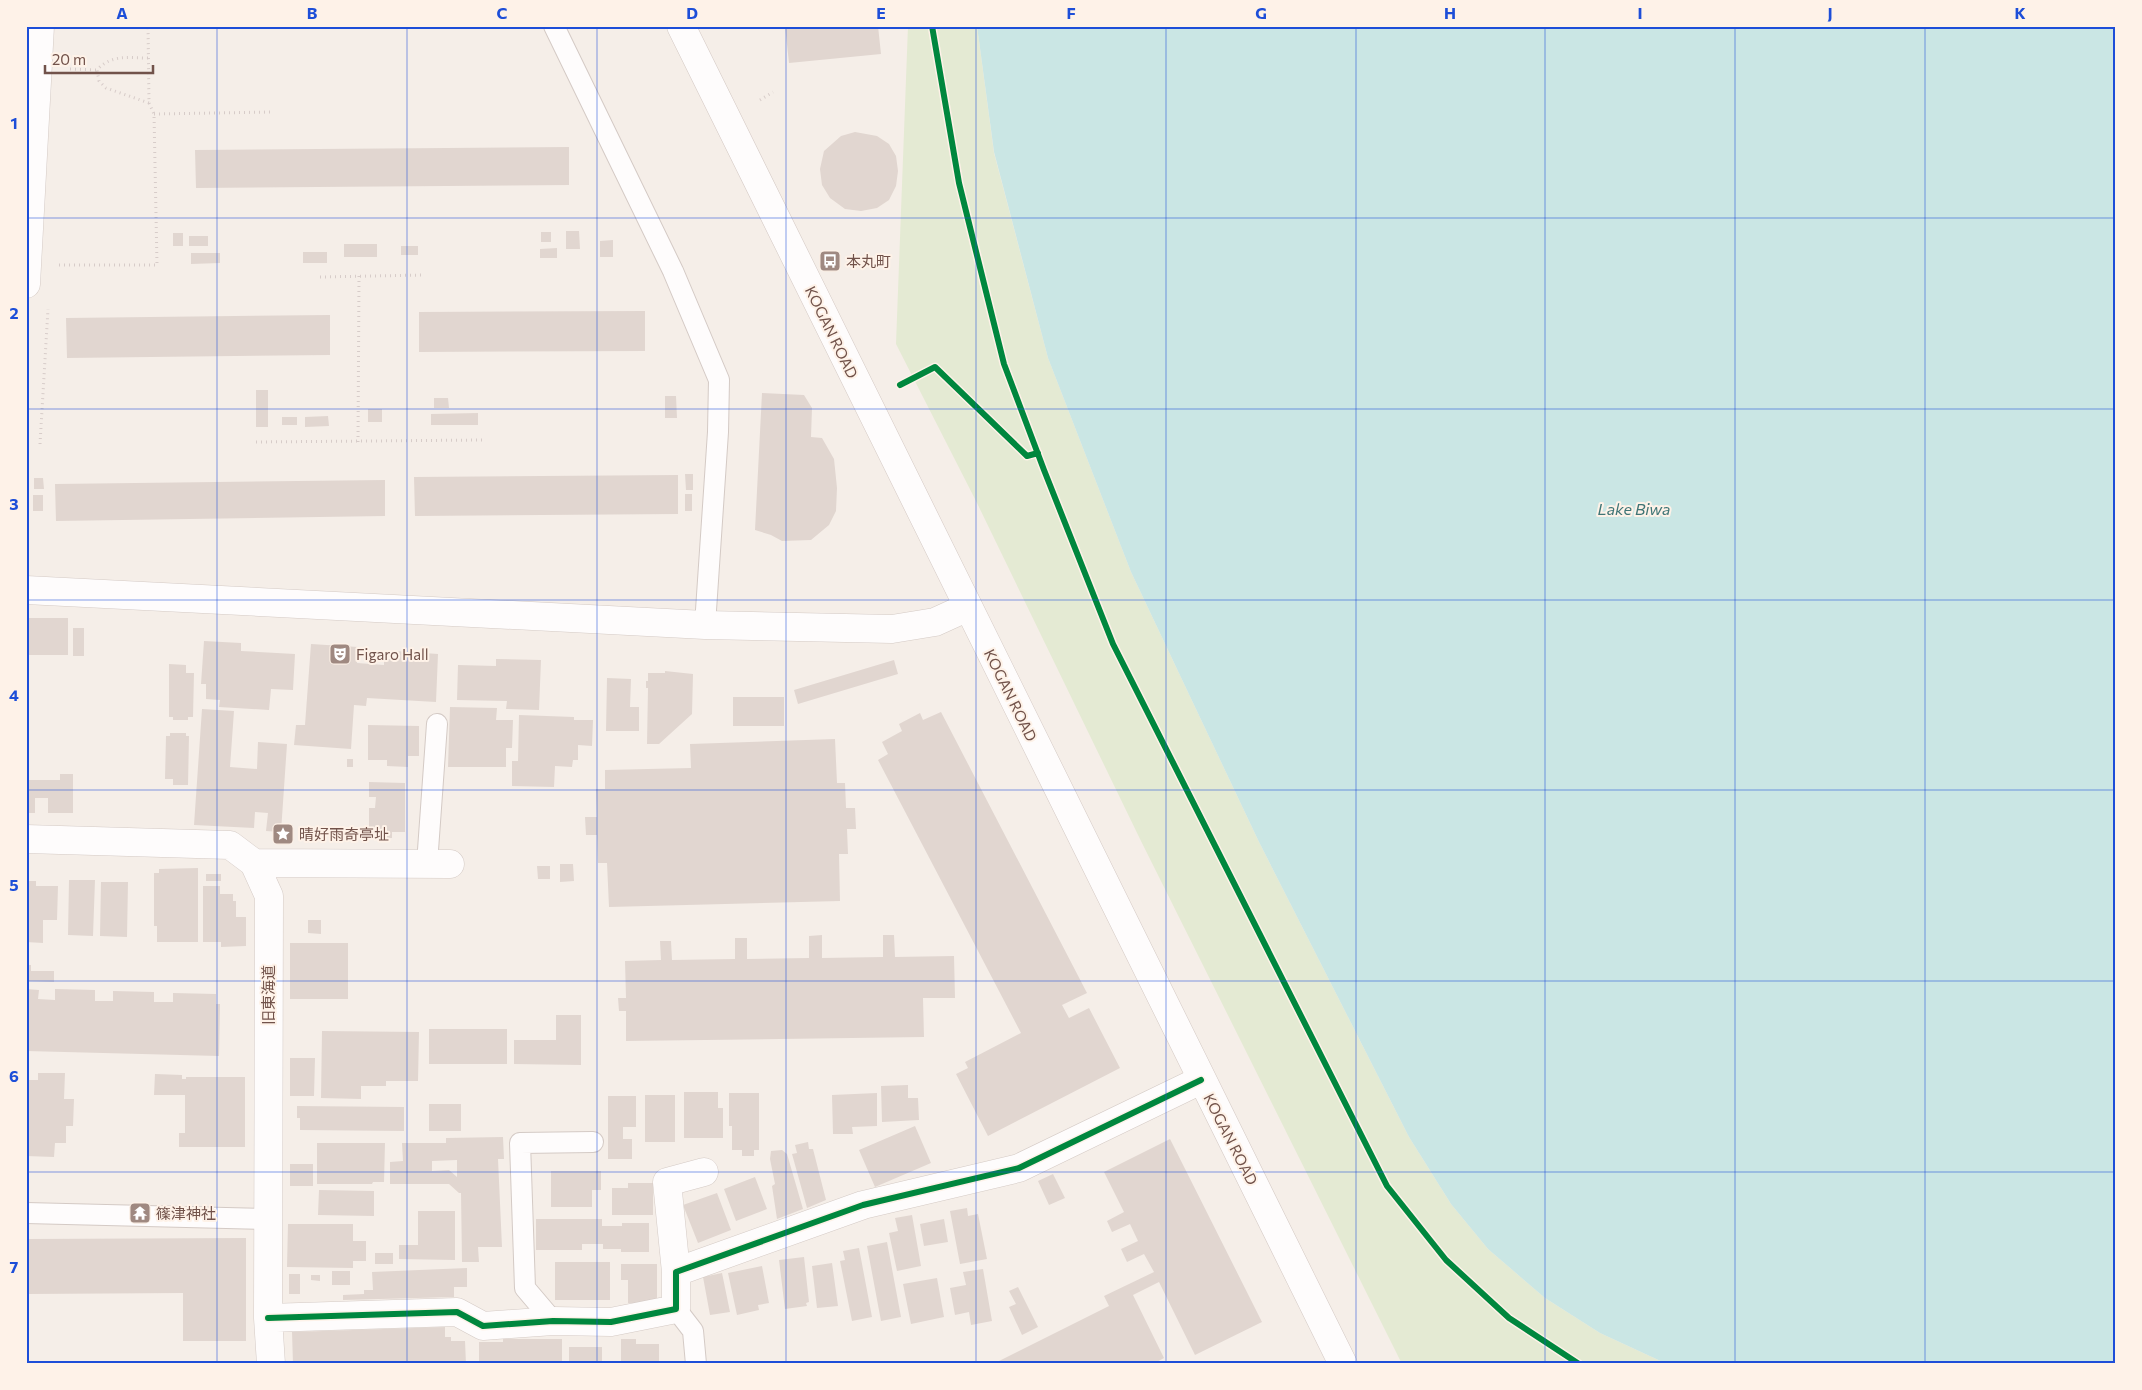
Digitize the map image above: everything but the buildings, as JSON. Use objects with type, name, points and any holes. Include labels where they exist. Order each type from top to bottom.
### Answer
[{"type":"street","points":[[26,284],[40,26]]},
{"type":"street","name":"KOGAN ROAD","points":[[681,26],[1343,1364]]},
{"type":"street","points":[[26,590],[705,625],[892,629],[935,622],[968,608]]},
{"type":"street","name":"旧東海道","points":[[26,839],[230,845],[254,863],[269,896],[268,1318],[271,1364]]},
{"type":"street","points":[[254,863],[438,864]]},
{"type":"street","points":[[676,1272],[863,1204],[1019,1168],[1201,1080]]},
{"type":"street","points":[[268,1318],[457,1312],[482,1326],[552,1321],[611,1322],[676,1309],[676,1272],[666,1182],[704,1172]]},
{"type":"lane","points":[[554,26],[673,271],[719,380],[718,432],[705,625]]},
{"type":"lane","points":[[438,724],[438,864]]},
{"type":"lane","points":[[552,1321],[525,1288],[520,1143],[593,1142]]},
{"type":"lane","points":[[26,1213],[268,1219]]},
{"type":"lane","points":[[676,1309],[694,1331],[696,1364]]},
{"type":"path","points":[[50,265],[156,265],[154,114],[149,103],[148,26]]},
{"type":"path","points":[[97,70],[104,62],[114,58],[148,58]]},
{"type":"path","points":[[62,69],[97,70]]},
{"type":"path","points":[[97,70],[99,80],[106,88],[149,103]]},
{"type":"path","points":[[760,100],[773,92]]},
{"type":"path","points":[[154,114],[272,112]]},
{"type":"path","points":[[320,277],[424,275]]},
{"type":"path","points":[[358,442],[359,276]]},
{"type":"path","points":[[40,444],[48,308]]},
{"type":"path","points":[[256,442],[482,440]]},
{"type":"green space","points":[[908,26],[977,26],[994,153],[1048,358],[1131,572],[1259,842],[1409,1137],[1451,1204],[1488,1249],[1545,1298],[1600,1333],[1667,1364],[1402,1364],[1140,839],[977,503],[896,344]]},
{"type":"water","name":"Lake Biwa","points":[[977,26],[2116,26],[2116,1364],[1667,1364],[1600,1333],[1545,1298],[1488,1249],[1451,1204],[1409,1137],[1259,842],[1131,572],[1048,358],[994,152]]},
{"type":"cycle path","points":[[932,26],[959,183],[1004,364],[1113,644],[1387,1186],[1446,1260],[1509,1318],[1579,1364]]},
{"type":"cycle path","points":[[900,385],[935,367],[1027,456],[1038,453]]},
{"type":"cycle path","points":[[268,1318],[457,1312],[483,1326],[553,1321],[611,1322],[676,1309],[676,1272],[863,1205],[1019,1168],[1201,1080]]},
{"type":"place","name":"本丸町","points":[[830,261]]},
{"type":"place","name":"Figaro Hall","points":[[340,654]]},
{"type":"place","name":"晴好雨奇亭址","points":[[283,834]]},
{"type":"place","name":"篠津神社","points":[[140,1213]]}]
